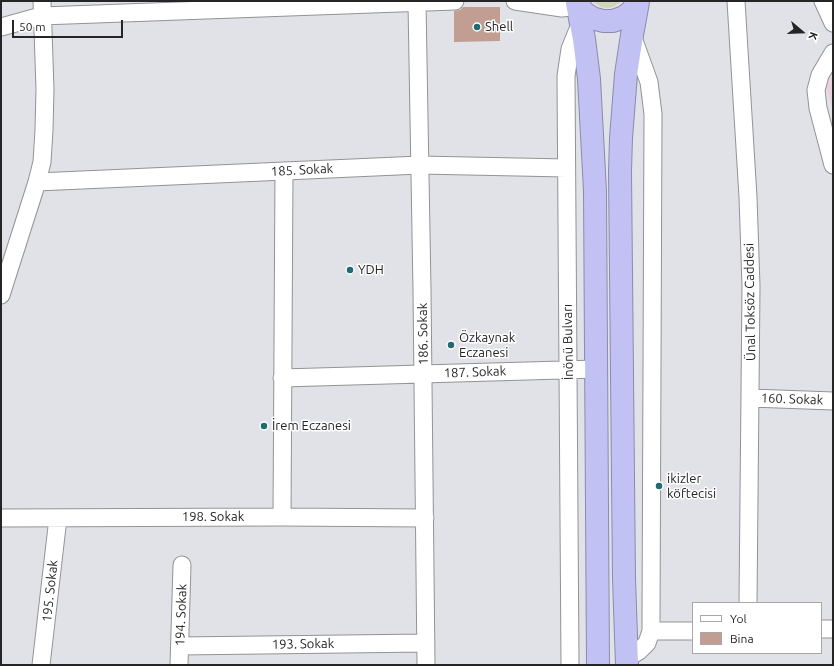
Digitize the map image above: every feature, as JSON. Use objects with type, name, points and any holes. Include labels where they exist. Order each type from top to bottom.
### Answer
[{"type":"highway","points":[[578,9],[592,18],[603,22],[613,21],[624,17],[632,11],[639,1]]},
{"type":"highway","points":[[627,661],[624,579],[620,171],[623,106],[632,35],[639,1]]},
{"type":"highway","points":[[578,9],[590,79],[594,153],[597,369],[598,665]]},
{"type":"street","points":[[1,28],[42,9],[417,3],[455,1]]},
{"type":"street","points":[[515,1],[578,9]]},
{"type":"street","name":"Ünal Toksöz Caddesi","points":[[736,1],[751,293],[748,602]]},
{"type":"street","points":[[823,1],[833,23]]},
{"type":"street","name":"186. Sokak","points":[[417,3],[426,665]]},
{"type":"street","points":[[1,295],[42,162],[44,130],[44,59],[42,9]]},
{"type":"street","name":"İnönü Bulvarı","points":[[570,665],[569,370],[565,92],[567,61],[578,9]]},
{"type":"street","points":[[627,661],[643,648],[651,631],[653,114],[649,82],[632,35]]},
{"type":"street","points":[[833,53],[820,75],[816,90],[818,108],[833,165]]},
{"type":"street","name":"185. Sokak","points":[[37,182],[420,165],[566,168]]},
{"type":"street","points":[[282,517],[284,171]]},
{"type":"street","name":"187. Sokak","points":[[282,378],[597,369]]},
{"type":"street","name":"160. Sokak","points":[[751,398],[833,401]]},
{"type":"street","name":"198. Sokak","points":[[1,518],[425,518]]},
{"type":"street","name":"195. Sokak","points":[[42,665],[58,518]]},
{"type":"street","name":"194. Sokak","points":[[179,665],[182,565]]},
{"type":"street","points":[[822,629],[833,629]]},
{"type":"street","points":[[651,631],[692,631]]},
{"type":"street","name":"193. Sokak","points":[[180,646],[426,643]]},
{"type":"shaded area","points":[[833,76],[833,110],[824,80]]},
{"type":"green space","points":[[592,1],[622,1],[613,7],[607,8],[601,7]]},
{"type":"building","points":[[463,7],[500,7],[500,41],[454,42],[454,11],[460,10]]},
{"type":"place","name":"Shell","points":[[477,27]]},
{"type":"place","name":"YDH","points":[[350,270]]},
{"type":"place","name":"Özkaynak Eczanesi","points":[[451,345]]},
{"type":"place","name":"İrem Eczanesi","points":[[264,426]]},
{"type":"place","name":"ikizler köftecisi","points":[[659,486]]}]
